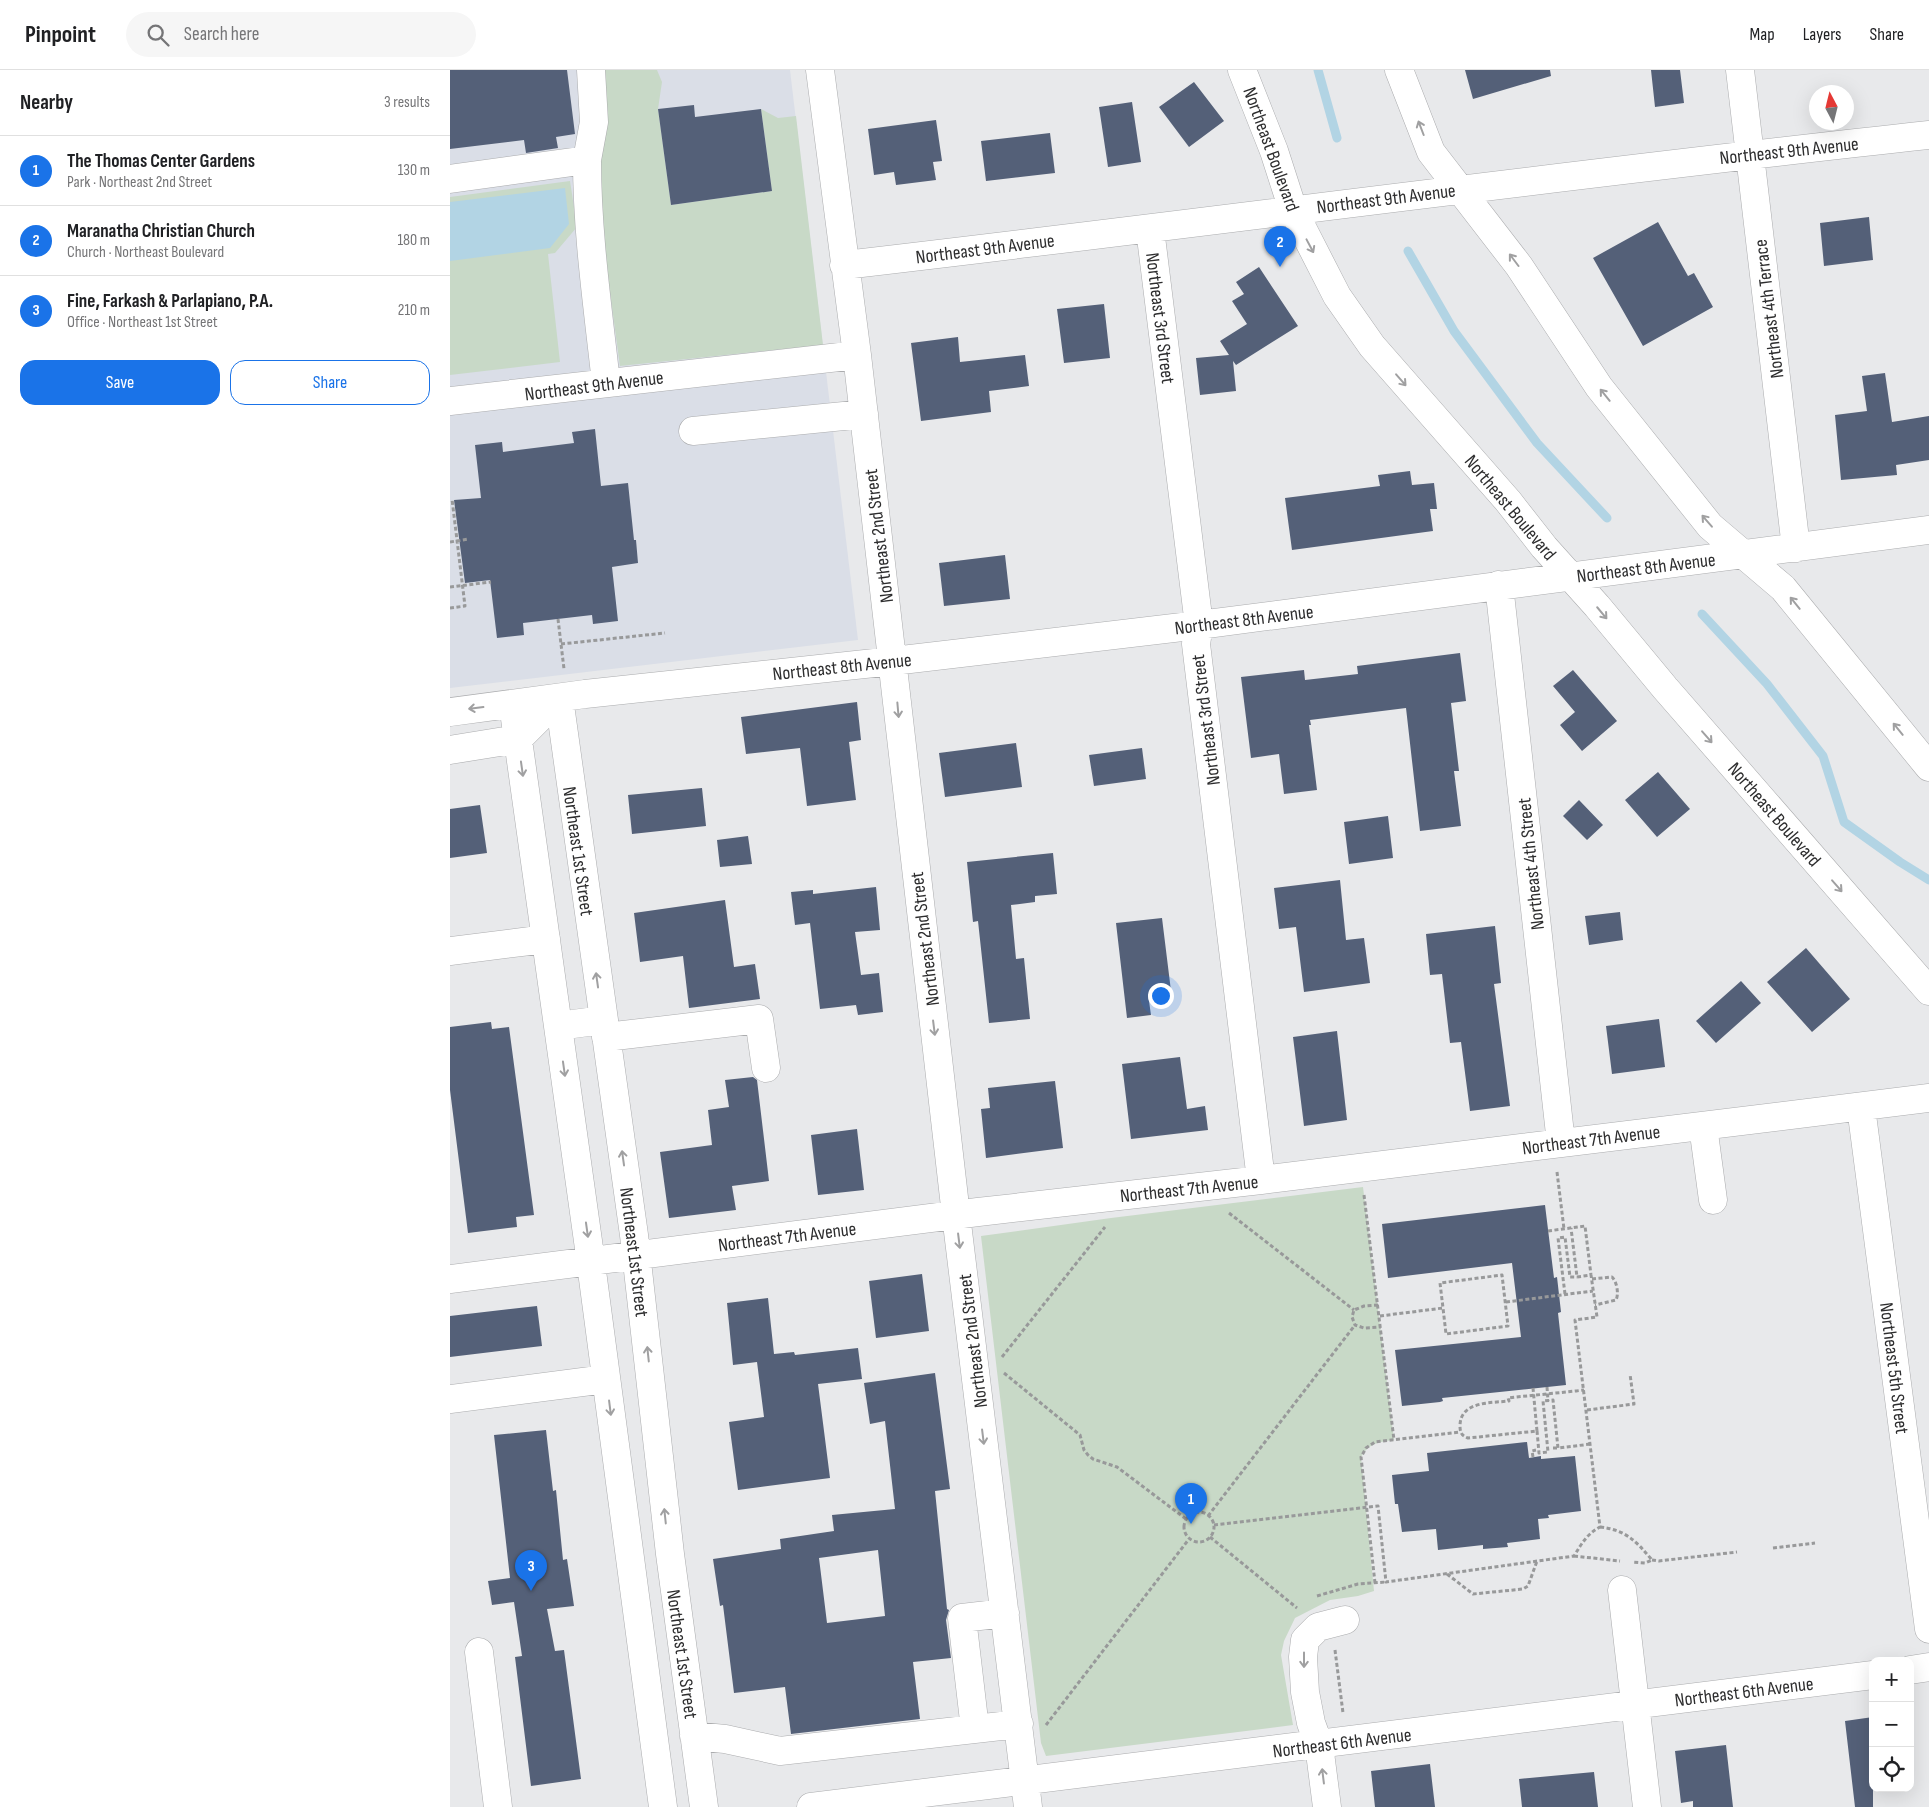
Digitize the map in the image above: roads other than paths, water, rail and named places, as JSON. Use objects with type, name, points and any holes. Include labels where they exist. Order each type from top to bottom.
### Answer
[{"type":"street","points":[[591,70],[594,122],[587,160],[587,196],[592,264],[606,383]]},
{"type":"street","name":"Northeast 2nd Street","points":[[820,70],[857,355],[956,1215],[1026,1794]]},
{"type":"street","name":"Northeast Boulevard","points":[[1242,70],[1274,151],[1293,210],[1337,296],[1372,346],[1508,501],[1569,577],[1597,606],[1665,688],[1929,991]]},
{"type":"street","points":[[1399,70],[1431,152],[1519,266],[1599,387],[1710,526],[1783,588],[1929,767]]},
{"type":"street","name":"Northeast 4th Terrace","points":[[1740,70],[1796,548]]},
{"type":"street","name":"Northeast 9th Avenue","points":[[844,265],[1150,229],[1459,188],[1929,135]]},
{"type":"street","points":[[450,179],[587,160]]},
{"type":"street","name":"Northeast 3rd Street","points":[[1150,229],[1199,625],[1196,644],[1261,1180]]},
{"type":"street","name":"Northeast 9th Avenue","points":[[450,401],[857,355]]},
{"type":"street","points":[[693,431],[864,414]]},
{"type":"street","name":"Northeast 8th Avenue","points":[[450,712],[513,704],[562,687],[893,661],[1199,625],[1929,530]]},
{"type":"street","name":"Northeast 4th Street","points":[[1499,586],[1559,1154]]},
{"type":"street","points":[[450,750],[518,739],[562,687]]},
{"type":"street","name":"Northeast 1st Street","points":[[562,687],[604,1029],[636,1255],[670,1554],[704,1807]]},
{"type":"street","points":[[513,704],[664,1807]]},
{"type":"street","points":[[450,951],[546,939]]},
{"type":"street","points":[[558,1026],[604,1029],[759,1019],[766,1068]]},
{"type":"street","name":"Northeast 7th Avenue","points":[[450,1279],[956,1215],[1261,1180],[1559,1154],[1702,1126],[1929,1098]]},
{"type":"street","name":"Northeast 5th Street","points":[[1861,1107],[1929,1630]]},
{"type":"street","points":[[1702,1126],[1713,1200]]},
{"type":"street","points":[[450,1398],[606,1379]]},
{"type":"street","points":[[629,1560],[670,1554]]},
{"type":"street","points":[[1622,1590],[1647,1807]]},
{"type":"street","points":[[974,1729],[962,1618],[1005,1614]]},
{"type":"street","points":[[1327,1807],[1319,1745],[1311,1723],[1305,1692],[1303,1657],[1305,1640],[1318,1627],[1339,1631]]},
{"type":"street","points":[[479,1652],[498,1807]]},
{"type":"street","points":[[1914,1670],[1929,1668]]},
{"type":"street","name":"Northeast 6th Avenue","points":[[824,1806],[1026,1794],[1319,1745],[1869,1676]]},
{"type":"street","points":[[694,1736],[780,1751],[1019,1724]]},
{"type":"water","points":[[565,188],[569,224],[550,248],[450,261],[450,202]]},
{"type":"waterway","points":[[1318,70],[1337,138]]},
{"type":"waterway","points":[[1408,251],[1454,331],[1537,443],[1607,518]]},
{"type":"waterway","points":[[1702,614],[1767,684],[1823,756],[1844,822],[1929,880]]},
{"type":"place","name":"Maranatha Christian Church","points":[[1280,267]]},
{"type":"place","name":"The Thomas Center Gardens","points":[[1191,1524]]},
{"type":"place","name":"Fine, Farkash & Parlapiano, P.A.","points":[[531,1591]]}]
